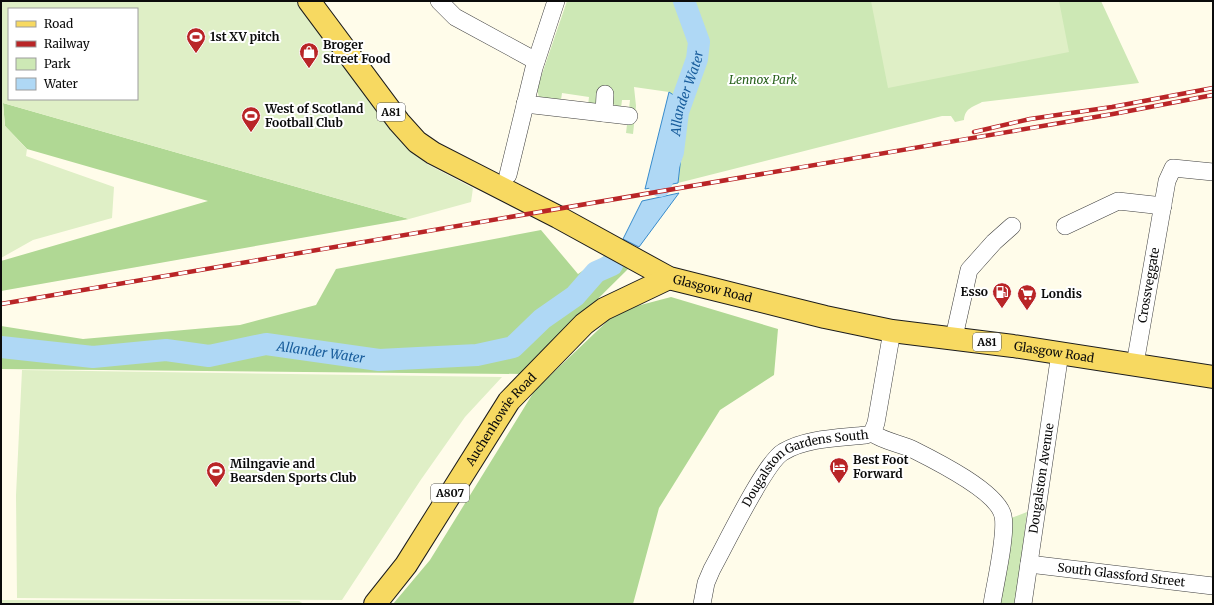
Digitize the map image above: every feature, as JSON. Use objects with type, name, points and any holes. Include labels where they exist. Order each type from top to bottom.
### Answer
[{"type":"main road","name":"Glasgow Road","points":[[309,1],[399,122],[417,142],[433,153],[558,217],[669,278],[825,317],[892,331],[954,337],[1213,377]]},
{"type":"main road","name":"Auchenhowie Road","points":[[375,604],[406,565],[509,400],[584,324],[626,297],[669,278]]},
{"type":"street","points":[[439,1],[455,17],[536,61]]},
{"type":"street","points":[[508,175],[536,61],[556,1]]},
{"type":"street","points":[[604,113],[605,94]]},
{"type":"street","points":[[525,104],[629,116]]},
{"type":"street","name":"Crossveggate","points":[[1134,364],[1159,218],[1163,206],[1167,181],[1173,168],[1213,172]]},
{"type":"street","points":[[1065,226],[1118,201],[1163,206]]},
{"type":"street","points":[[954,337],[969,270],[994,242],[1012,226]]},
{"type":"street","name":"Dougalston Gardens South","points":[[702,604],[706,583],[712,569],[772,461],[790,448],[812,442],[872,433],[876,423],[892,331]]},
{"type":"street","name":"Dougalston Avenue","points":[[1023,604],[1060,353]]},
{"type":"street","points":[[872,433],[880,438],[926,456],[988,494],[1000,507],[1003,517],[1003,532],[992,604]]},
{"type":"street","name":"South Glassford Street","points":[[1029,564],[1213,586]]},
{"type":"green space","name":"West of Scotland Football Club","points":[[1,1],[297,1],[401,139],[427,164],[473,188],[471,202],[409,219],[3,103],[5,126],[27,149],[26,156],[114,187],[112,218],[33,240],[1,258]]},
{"type":"green space","name":"Lennox Park","points":[[567,1],[1101,1],[1139,83],[982,102],[968,110],[964,120],[955,122],[951,116],[942,116],[678,183],[687,104],[669,92],[634,87],[636,106],[633,134],[626,133],[630,100],[622,100],[621,108],[613,104],[598,103],[588,106],[589,97],[562,93],[561,100],[539,97],[537,90]]},
{"type":"green space","points":[[871,1],[1059,1],[1069,52],[888,88]]},
{"type":"green space","points":[[3,103],[409,219],[1,291],[1,261],[208,201],[27,149],[5,126]]},
{"type":"green space","points":[[541,230],[578,274],[604,256],[628,269],[522,374],[1,369],[1,326],[83,339],[240,325],[316,305],[336,269]]},
{"type":"green space","points":[[671,297],[778,329],[774,375],[720,410],[659,508],[633,604],[393,604],[430,560],[535,390],[618,311]]},
{"type":"green space","name":"Milngavie and Bearsden Sports Club","points":[[22,370],[502,377],[465,417],[420,481],[342,600],[17,598],[16,495]]},
{"type":"green space","points":[[1027,512],[1016,604],[997,604],[1011,518]]},
{"type":"green space","points":[[1,600],[299,601],[304,604],[1,604]]},
{"type":"water","points":[[669,92],[687,104],[678,183],[645,189]]},
{"type":"water","points":[[679,193],[639,247],[623,239],[642,201]]},
{"type":"waterway","name":"Allander Water","points":[[660,186],[673,152],[678,112],[697,59],[699,42],[684,1]]},
{"type":"waterway","name":"Allander Water","points":[[1,347],[93,357],[166,350],[209,356],[266,344],[379,360],[477,355],[513,347],[542,319],[575,296],[596,272],[612,265]]},
{"type":"railway","points":[[974,132],[1030,119],[1112,107],[1213,88]]},
{"type":"railway","points":[[1,304],[1113,114],[1213,95]]},
{"type":"place","name":"1st XV pitch","points":[[196,54]]},
{"type":"place","name":"Broger Street Food","points":[[309,69]]},
{"type":"place","name":"West of Scotland Football Club","points":[[251,133]]},
{"type":"place","name":"Esso","points":[[1002,309]]},
{"type":"place","name":"Londis","points":[[1027,311]]},
{"type":"place","name":"Best Foot Forward","points":[[839,484]]},
{"type":"place","name":"Milngavie and Bearsden Sports Club","points":[[216,488]]}]
